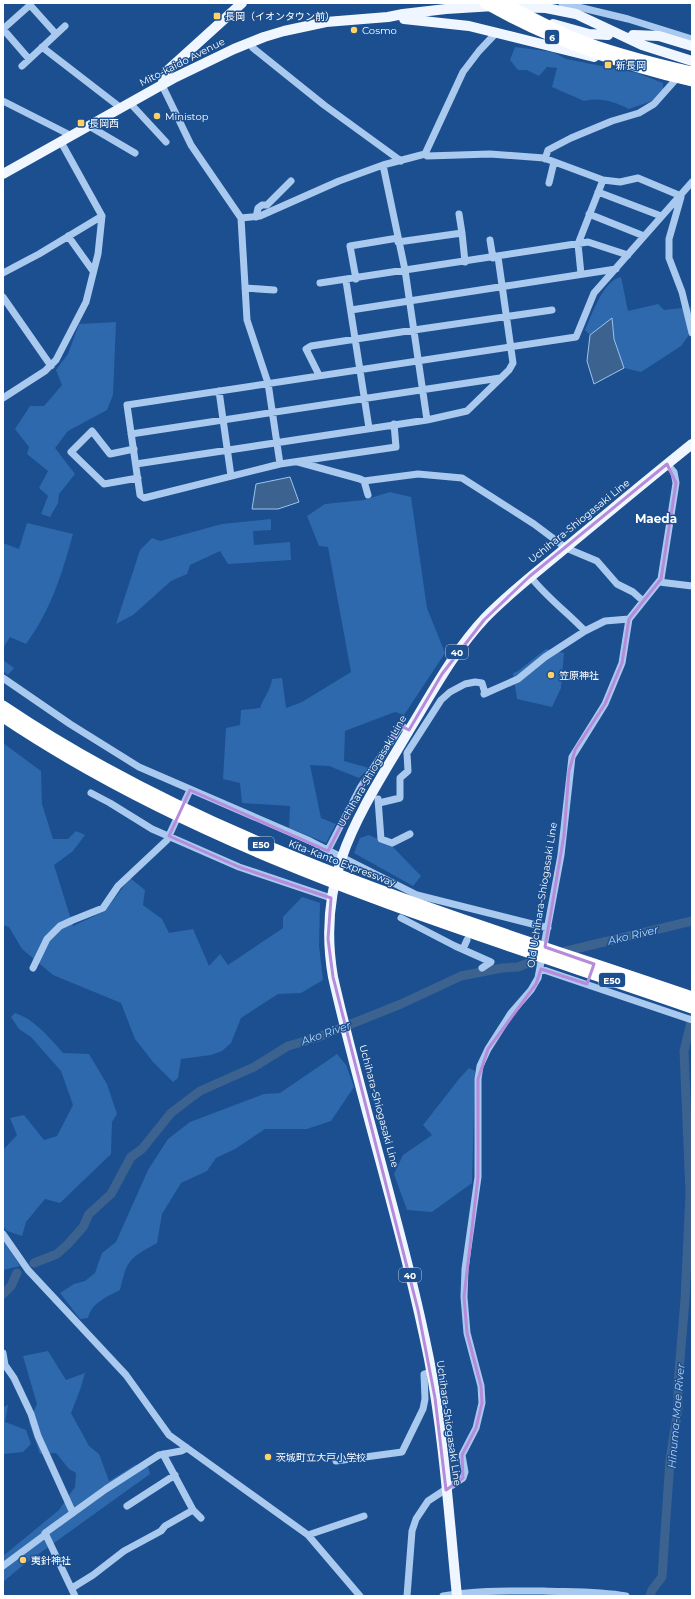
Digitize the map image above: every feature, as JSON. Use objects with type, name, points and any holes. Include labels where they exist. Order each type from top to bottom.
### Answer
[{"type":"highway","name":"6","points":[[504,3],[572,37],[624,59],[692,72]]},
{"type":"highway","name":"6","points":[[481,5],[550,36],[678,77],[692,80]]},
{"type":"highway","name":"Kita-Kanto Expressway","points":[[3,706],[93,762],[173,804],[232,832],[295,858],[692,1008]]},
{"type":"highway","name":"Kita-Kanto Expressway","points":[[3,717],[76,763],[168,812],[291,866],[380,900],[689,994]]},
{"type":"main road","points":[[162,85],[166,72],[242,3]]},
{"type":"main road","points":[[388,17],[481,5],[546,8],[576,14],[642,45],[692,61]]},
{"type":"main road","points":[[530,16],[579,32],[608,35]]},
{"type":"main road","points":[[388,17],[446,22],[624,59]]},
{"type":"main road","name":"Mito-kaido Avenue","points":[[3,174],[162,85],[249,42],[305,26],[357,19],[388,17]]},
{"type":"main road","points":[[633,35],[659,36],[692,46]]},
{"type":"main road","points":[[182,57],[183,66],[191,70]]},
{"type":"main road","name":"Uchihara-Shiogasaki Line","points":[[457,1595],[446,1490],[431,1372],[411,1277],[333,977],[328,939],[331,896],[340,859],[357,818],[442,674],[470,635],[503,600],[530,576],[692,444]]},
{"type":"street","points":[[562,3],[619,16],[692,40]]},
{"type":"street","points":[[29,59],[3,29],[30,5],[56,34]]},
{"type":"street","points":[[22,66],[65,26]]},
{"type":"street","points":[[425,154],[463,72],[479,51],[496,33]]},
{"type":"street","points":[[249,42],[253,48],[324,105],[401,160]]},
{"type":"street","points":[[42,47],[125,105],[166,142]]},
{"type":"street","points":[[545,159],[548,150],[571,138],[612,121],[639,113],[654,104],[678,77]]},
{"type":"street","points":[[162,85],[191,145],[240,218],[247,320],[268,383],[280,464]]},
{"type":"street","points":[[3,101],[72,136]]},
{"type":"street","points":[[89,126],[135,152]]},
{"type":"street","points":[[3,398],[51,366],[56,360],[86,302],[98,254],[102,216],[61,142]]},
{"type":"street","points":[[240,218],[256,217],[311,195],[339,181],[383,165],[425,154],[427,156],[490,154],[545,159],[603,180],[620,182],[638,178],[681,196]]},
{"type":"street","points":[[548,183],[554,162]]},
{"type":"street","points":[[383,165],[405,270],[427,420]]},
{"type":"street","points":[[581,274],[578,244],[603,180]]},
{"type":"street","points":[[256,217],[258,208],[262,205],[268,205],[292,181]]},
{"type":"street","points":[[394,424],[396,447],[280,464],[144,498],[140,495],[127,405],[576,337],[594,293],[692,182]]},
{"type":"street","points":[[598,192],[661,216]]},
{"type":"street","points":[[681,196],[669,239],[669,258],[682,292],[692,333]]},
{"type":"street","points":[[459,214],[465,262]]},
{"type":"street","points":[[589,214],[644,236]]},
{"type":"street","points":[[3,273],[39,254],[102,216]]},
{"type":"street","points":[[356,279],[350,246],[462,233]]},
{"type":"street","points":[[68,236],[93,271]]},
{"type":"street","points":[[136,464],[427,420],[467,411],[509,370],[513,363],[502,287],[490,240]]},
{"type":"street","points":[[320,283],[346,281],[405,270],[588,242],[628,255]]},
{"type":"street","points":[[351,310],[616,269]]},
{"type":"street","points":[[346,281],[369,428]]},
{"type":"street","points":[[245,288],[274,290]]},
{"type":"street","points":[[3,297],[51,366]]},
{"type":"street","points":[[319,375],[306,349],[414,330],[552,310]]},
{"type":"street","points":[[131,434],[500,378]]},
{"type":"street","points":[[219,391],[231,476]]},
{"type":"street","points":[[134,449],[110,454],[92,431],[71,452],[104,484],[138,478]]},
{"type":"street","points":[[298,462],[364,481],[418,474],[462,478],[534,524],[566,548],[597,561],[617,584],[633,592],[643,601]]},
{"type":"street","points":[[667,464],[674,472],[676,483],[659,582],[692,586]]},
{"type":"street","points":[[364,481],[368,495]]},
{"type":"street","points":[[530,576],[545,595],[565,611],[585,631]]},
{"type":"street","name":"Old Uchihara-Shiogasaki Line","points":[[407,1596],[413,1525],[425,1504],[463,1478],[465,1472],[462,1455],[476,1428],[482,1403],[481,1386],[467,1333],[464,1297],[465,1269],[478,1177],[478,1078],[480,1066],[488,1048],[511,1013],[536,984],[541,969],[564,835],[569,771],[572,757],[604,704],[622,663],[629,619],[659,582]]},
{"type":"street","points":[[410,834],[392,843],[381,839],[379,801],[400,798],[400,778],[408,772],[407,753],[441,700],[456,688],[475,682],[482,684],[484,693],[518,679],[545,657],[585,631],[605,621],[629,619]]},
{"type":"street","points":[[3,678],[39,704],[98,742],[139,767],[189,792],[304,838],[328,850],[340,859],[417,895],[548,928]]},
{"type":"street","points":[[328,850],[401,726],[409,730]]},
{"type":"street","points":[[33,968],[42,948],[60,926],[103,908],[118,886],[168,840],[189,792]]},
{"type":"street","points":[[91,793],[152,829],[170,834],[239,867],[331,896]]},
{"type":"street","points":[[476,918],[478,910]]},
{"type":"street","points":[[401,918],[492,962],[482,968]]},
{"type":"street","points":[[463,949],[467,940]]},
{"type":"street","points":[[580,954],[689,994]]},
{"type":"street","points":[[587,984],[596,960]]},
{"type":"street","points":[[541,969],[692,1020]]},
{"type":"street","points":[[3,1234],[28,1270],[126,1375],[161,1426],[169,1435],[308,1535],[360,1596]]},
{"type":"street","points":[[3,1353],[6,1365],[14,1378],[31,1414],[38,1436],[73,1513]]},
{"type":"street","points":[[336,1461],[402,1452],[423,1409],[425,1399],[424,1374],[431,1372]]},
{"type":"street","points":[[3,1566],[73,1513],[159,1455],[181,1451],[187,1448]]},
{"type":"street","points":[[164,1454],[193,1510],[201,1518]]},
{"type":"street","points":[[127,1506],[175,1475]]},
{"type":"street","points":[[72,1588],[93,1575],[124,1551],[161,1531],[166,1526],[193,1510]]},
{"type":"street","points":[[308,1535],[364,1516]]},
{"type":"street","points":[[46,1534],[75,1596]]},
{"type":"street","points":[[443,1596],[492,1591],[607,1593],[626,1596]]},
{"type":"highlighted area","points":[[667,464],[676,483],[661,579],[629,619],[622,663],[605,704],[575,750],[569,771],[564,835],[545,947],[594,964],[587,984],[541,969],[536,984],[488,1049],[478,1079],[478,1177],[464,1297],[467,1333],[481,1386],[482,1403],[476,1428],[462,1455],[463,1478],[446,1490],[435,1398],[418,1310],[333,977],[328,939],[331,898],[239,867],[169,836],[190,790],[328,851],[360,788],[382,754],[401,726],[409,730],[442,674],[484,620],[530,576]]},
{"type":"shaded area","points":[[515,47],[553,52],[566,59],[637,73],[663,83],[663,89],[652,101],[629,109],[618,104],[602,100],[584,101],[552,87],[557,68],[547,67],[539,76],[527,70],[518,70],[510,60]]},
{"type":"shaded area","points":[[621,277],[628,311],[658,304],[664,310],[692,307],[692,331],[681,346],[641,372],[624,368],[614,339],[612,319],[590,335],[585,330],[604,291],[609,284]]},
{"type":"shaded area","points":[[612,318],[614,339],[624,368],[594,384],[587,361],[590,335]]},
{"type":"shaded area","points":[[116,322],[113,395],[107,410],[68,431],[55,448],[75,474],[59,494],[58,503],[50,517],[41,514],[48,496],[39,488],[48,471],[27,454],[29,447],[15,429],[30,406],[44,406],[62,385],[56,370],[68,354],[79,324]]},
{"type":"shaded area","points":[[290,477],[299,502],[278,509],[252,509],[256,484]]},
{"type":"shaded area","points":[[390,492],[411,497],[427,608],[445,653],[404,715],[395,712],[345,731],[344,761],[369,768],[359,778],[329,766],[310,765],[321,818],[336,824],[326,843],[289,828],[290,806],[242,803],[240,783],[223,779],[226,728],[240,725],[241,710],[260,708],[272,679],[282,678],[286,708],[302,702],[351,672],[328,547],[319,546],[307,516],[325,504],[364,500]]},
{"type":"shaded area","points":[[271,519],[271,530],[253,531],[254,545],[290,542],[291,560],[228,564],[220,551],[190,565],[187,574],[171,581],[133,615],[116,624],[140,550],[152,538],[160,541],[222,524]]},
{"type":"shaded area","points":[[27,523],[73,534],[55,591],[35,631],[26,644],[10,637],[3,648],[3,543],[19,549]]},
{"type":"shaded area","points":[[546,649],[564,653],[561,688],[552,707],[517,699],[513,673],[518,671]]},
{"type":"shaded area","points":[[3,660],[14,668],[8,675],[3,671]]},
{"type":"shaded area","points":[[3,743],[41,771],[42,804],[53,839],[68,839],[76,831],[85,835],[73,851],[54,865],[73,926],[105,911],[130,878],[145,890],[143,905],[162,919],[169,933],[193,929],[209,966],[220,954],[228,965],[283,928],[283,917],[302,897],[320,903],[319,946],[323,980],[301,993],[278,994],[241,1018],[231,1043],[222,1051],[211,1055],[181,1059],[178,1078],[173,1082],[153,1062],[135,1039],[121,1003],[53,975],[22,949],[9,927],[3,925]]},
{"type":"shaded area","points":[[369,835],[391,845],[421,876],[413,886],[354,853],[360,838]]},
{"type":"shaded area","points":[[15,1013],[35,1024],[63,1053],[89,1054],[107,1084],[117,1114],[112,1122],[111,1154],[60,1203],[45,1199],[26,1222],[22,1236],[7,1231],[3,1226],[3,1150],[17,1135],[10,1118],[24,1115],[44,1140],[57,1136],[73,1105],[61,1071],[31,1037],[19,1029],[11,1017]]},
{"type":"shaded area","points":[[337,1054],[346,1065],[354,1087],[331,1121],[307,1129],[265,1129],[235,1149],[216,1158],[207,1171],[181,1183],[162,1214],[157,1243],[141,1252],[131,1260],[125,1272],[120,1290],[96,1304],[90,1312],[88,1318],[80,1319],[60,1293],[74,1284],[85,1281],[95,1273],[102,1253],[116,1242],[148,1170],[168,1139],[190,1122],[264,1094],[280,1093]]},
{"type":"shaded area","points":[[469,1068],[475,1071],[472,1183],[432,1212],[407,1210],[394,1174],[403,1155],[432,1135],[423,1125]]},
{"type":"shaded area","points":[[3,1240],[20,1266],[3,1270]]},
{"type":"shaded area","points":[[48,1351],[66,1380],[85,1373],[71,1413],[89,1446],[99,1454],[109,1481],[135,1465],[148,1467],[150,1474],[22,1566],[3,1582],[3,1556],[59,1510],[75,1487],[76,1473],[69,1469],[56,1453],[40,1454],[29,1422],[37,1404],[23,1356]]},
{"type":"shaded area","points":[[8,1405],[5,1422],[26,1430],[31,1444],[23,1452],[3,1454],[3,1407]]},
{"type":"waterway","name":"Ako River","points":[[558,953],[692,921]]},
{"type":"waterway","name":"Ako River","points":[[34,1263],[57,1254],[68,1244],[83,1227],[89,1214],[111,1194],[131,1157],[142,1149],[171,1113],[200,1091],[254,1067],[288,1046],[316,1038],[401,1004],[461,976],[502,968],[518,967],[544,957]]},
{"type":"waterway","name":"Hinuma-Mae River","points":[[650,1596],[652,1590],[662,1577],[670,1460],[678,1409],[678,1383],[685,1300],[690,1193],[684,1051],[692,1018]]},
{"type":"waterway","name":"Ako River","points":[[3,1294],[11,1286],[17,1273]]},
{"type":"place","name":"長岡（イオンタウン前）","points":[[217,16]]},
{"type":"place","name":"Cosmo","points":[[354,30]]},
{"type":"place","name":"新長岡","points":[[608,65]]},
{"type":"place","name":"Ministop","points":[[157,116]]},
{"type":"place","name":"長岡西","points":[[81,123]]},
{"type":"place","name":"笠原神社","points":[[551,675]]},
{"type":"place","name":"茨城町立大戸小学校","points":[[268,1457]]},
{"type":"place","name":"夷針神社","points":[[23,1560]]},
{"type":"district","name":"Maeda","points":[[656,518]]}]
